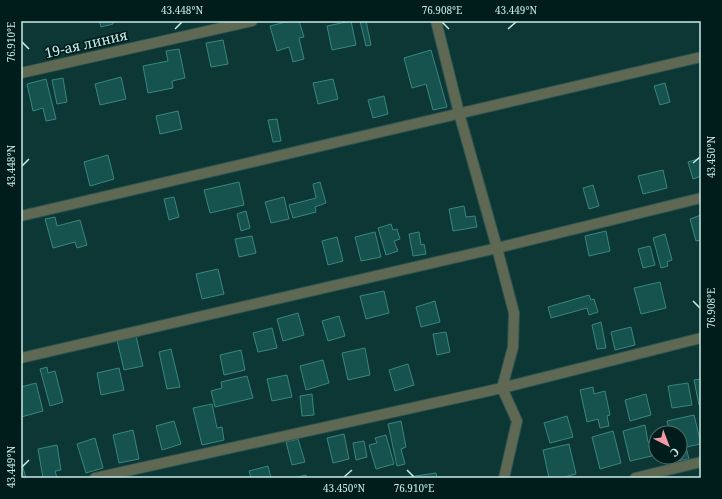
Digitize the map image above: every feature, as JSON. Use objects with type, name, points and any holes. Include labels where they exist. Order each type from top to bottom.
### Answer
[{"type":"street","name":"19-ая линия","points":[[21,73],[252,21]]},
{"type":"street","points":[[436,21],[459,113],[514,313],[513,347],[502,388],[518,422],[504,478]]},
{"type":"street","points":[[21,216],[701,57]]},
{"type":"street","points":[[21,358],[497,248],[701,198]]},
{"type":"street","points":[[95,478],[502,388],[701,338]]},
{"type":"street","points":[[634,478],[701,462]]},
{"type":"building","points":[[99,21],[113,21],[113,24],[101,27]]},
{"type":"building","points":[[290,21],[299,21],[304,37],[299,38],[304,59],[293,62],[289,47],[277,51],[270,26]]},
{"type":"building","points":[[351,21],[356,45],[332,50],[327,26]]},
{"type":"building","points":[[360,21],[366,21],[371,45],[366,46]]},
{"type":"building","points":[[223,40],[228,64],[211,67],[206,43]]},
{"type":"building","points":[[179,49],[185,78],[172,81],[173,88],[148,93],[143,66],[168,61],[166,51]]},
{"type":"building","points":[[431,50],[447,107],[433,110],[426,84],[412,88],[404,58]]},
{"type":"building","points":[[121,77],[126,99],[100,105],[95,84]]},
{"type":"building","points":[[63,78],[67,102],[57,104],[52,80]]},
{"type":"building","points":[[46,79],[56,119],[46,121],[43,108],[33,111],[27,84]]},
{"type":"building","points":[[333,79],[338,99],[318,104],[313,83]]},
{"type":"building","points":[[665,83],[670,102],[660,105],[654,86]]},
{"type":"building","points":[[384,96],[388,114],[373,118],[368,100]]},
{"type":"building","points":[[178,111],[182,129],[160,134],[156,116]]},
{"type":"building","points":[[277,119],[281,141],[273,142],[268,120]]},
{"type":"building","points":[[108,155],[114,179],[90,186],[84,162]]},
{"type":"building","points":[[701,158],[701,176],[693,179],[688,162]]},
{"type":"building","points":[[663,170],[667,188],[643,194],[638,176]]},
{"type":"building","points":[[239,182],[244,205],[210,213],[204,190]]},
{"type":"building","points":[[320,182],[326,203],[315,207],[316,212],[293,218],[289,205],[316,198],[313,184]]},
{"type":"building","points":[[593,185],[599,206],[589,209],[583,188]]},
{"type":"building","points":[[174,197],[179,217],[169,220],[164,199]]},
{"type":"building","points":[[284,197],[289,219],[271,223],[265,202]]},
{"type":"building","points":[[464,206],[466,217],[475,216],[477,227],[453,231],[449,209]]},
{"type":"building","points":[[246,211],[250,228],[241,231],[237,214]]},
{"type":"building","points":[[701,215],[701,240],[696,241],[690,219]]},
{"type":"building","points":[[55,217],[57,226],[80,220],[87,245],[77,248],[75,242],[53,248],[45,219]]},
{"type":"building","points":[[391,224],[393,230],[397,229],[400,239],[394,241],[398,251],[386,255],[378,228]]},
{"type":"building","points":[[606,231],[610,251],[589,256],[585,236]]},
{"type":"building","points":[[375,232],[381,257],[361,261],[355,237]]},
{"type":"building","points":[[419,232],[421,245],[424,244],[426,254],[413,256],[409,234]]},
{"type":"building","points":[[665,234],[672,260],[667,262],[668,266],[661,268],[653,238]]},
{"type":"building","points":[[252,236],[256,253],[239,257],[235,239]]},
{"type":"building","points":[[337,237],[343,261],[328,265],[322,241]]},
{"type":"building","points":[[650,246],[655,265],[643,268],[638,249]]},
{"type":"building","points":[[218,269],[224,294],[202,299],[196,274]]},
{"type":"building","points":[[660,282],[666,308],[641,314],[634,288]]},
{"type":"building","points":[[384,291],[389,313],[366,319],[360,296]]},
{"type":"building","points":[[589,295],[591,300],[594,299],[598,312],[589,315],[587,308],[551,318],[548,307]]},
{"type":"building","points":[[435,301],[440,322],[421,327],[416,307]]},
{"type":"building","points":[[298,313],[304,335],[283,341],[277,319]]},
{"type":"building","points":[[339,316],[345,336],[328,341],[322,321]]},
{"type":"building","points":[[601,322],[606,348],[597,349],[592,325]]},
{"type":"building","points":[[631,327],[635,345],[615,350],[611,332]]},
{"type":"building","points":[[272,328],[277,348],[258,352],[253,333]]},
{"type":"building","points":[[446,332],[450,352],[437,355],[433,334]]},
{"type":"building","points":[[136,336],[143,366],[124,370],[117,340]]},
{"type":"building","points":[[365,348],[370,375],[348,380],[342,353]]},
{"type":"building","points":[[171,349],[180,387],[167,389],[159,352]]},
{"type":"building","points":[[241,350],[245,370],[224,375],[220,355]]},
{"type":"building","points":[[323,360],[329,383],[306,390],[300,366]]},
{"type":"building","points":[[408,364],[414,385],[395,391],[389,370]]},
{"type":"building","points":[[47,367],[48,373],[55,371],[63,402],[50,406],[40,369]]},
{"type":"building","points":[[119,368],[124,390],[101,395],[97,373]]},
{"type":"building","points":[[287,375],[292,397],[272,401],[267,379]]},
{"type":"building","points":[[247,376],[253,398],[215,407],[211,391],[222,388],[221,382]]},
{"type":"building","points":[[701,379],[701,405],[699,405],[694,380]]},
{"type":"building","points":[[36,383],[43,411],[21,417],[21,387]]},
{"type":"building","points":[[688,383],[692,405],[672,408],[668,386]]},
{"type":"building","points":[[593,387],[594,394],[605,391],[610,415],[607,416],[609,426],[600,428],[598,419],[587,422],[580,390]]},
{"type":"building","points":[[312,394],[314,415],[302,416],[300,396]]},
{"type":"building","points":[[646,394],[651,415],[630,421],[625,400]]},
{"type":"building","points":[[212,404],[217,428],[222,427],[224,440],[202,445],[193,408]]},
{"type":"building","points":[[694,415],[701,444],[688,447],[688,425],[668,425],[667,421]]},
{"type":"building","points":[[567,416],[573,437],[550,443],[544,423]]},
{"type":"building","points":[[174,421],[181,444],[162,450],[156,426]]},
{"type":"building","points":[[401,421],[406,447],[401,449],[405,464],[397,466],[388,424]]},
{"type":"building","points":[[645,425],[648,442],[648,457],[630,461],[623,431]]},
{"type":"building","points":[[133,430],[139,459],[119,463],[113,435]]},
{"type":"building","points":[[613,431],[621,463],[600,469],[592,437]]},
{"type":"building","points":[[344,434],[349,459],[333,463],[327,438]]},
{"type":"building","points":[[386,435],[394,464],[376,469],[369,445],[377,443],[375,438]]},
{"type":"building","points":[[95,438],[103,468],[86,473],[77,444]]},
{"type":"building","points":[[298,439],[305,462],[292,465],[286,442]]},
{"type":"building","points":[[364,441],[367,457],[356,460],[353,443]]},
{"type":"building","points":[[569,444],[576,474],[560,478],[549,478],[543,450]]},
{"type":"building","points":[[57,445],[61,470],[55,471],[57,478],[43,478],[38,449]]},
{"type":"building","points":[[21,461],[26,478],[21,478]]},
{"type":"building","points":[[268,466],[271,478],[251,478],[249,471]]},
{"type":"building","points":[[436,473],[437,478],[402,478]]},
{"type":"building","points":[[306,475],[307,478],[293,478]]}]
